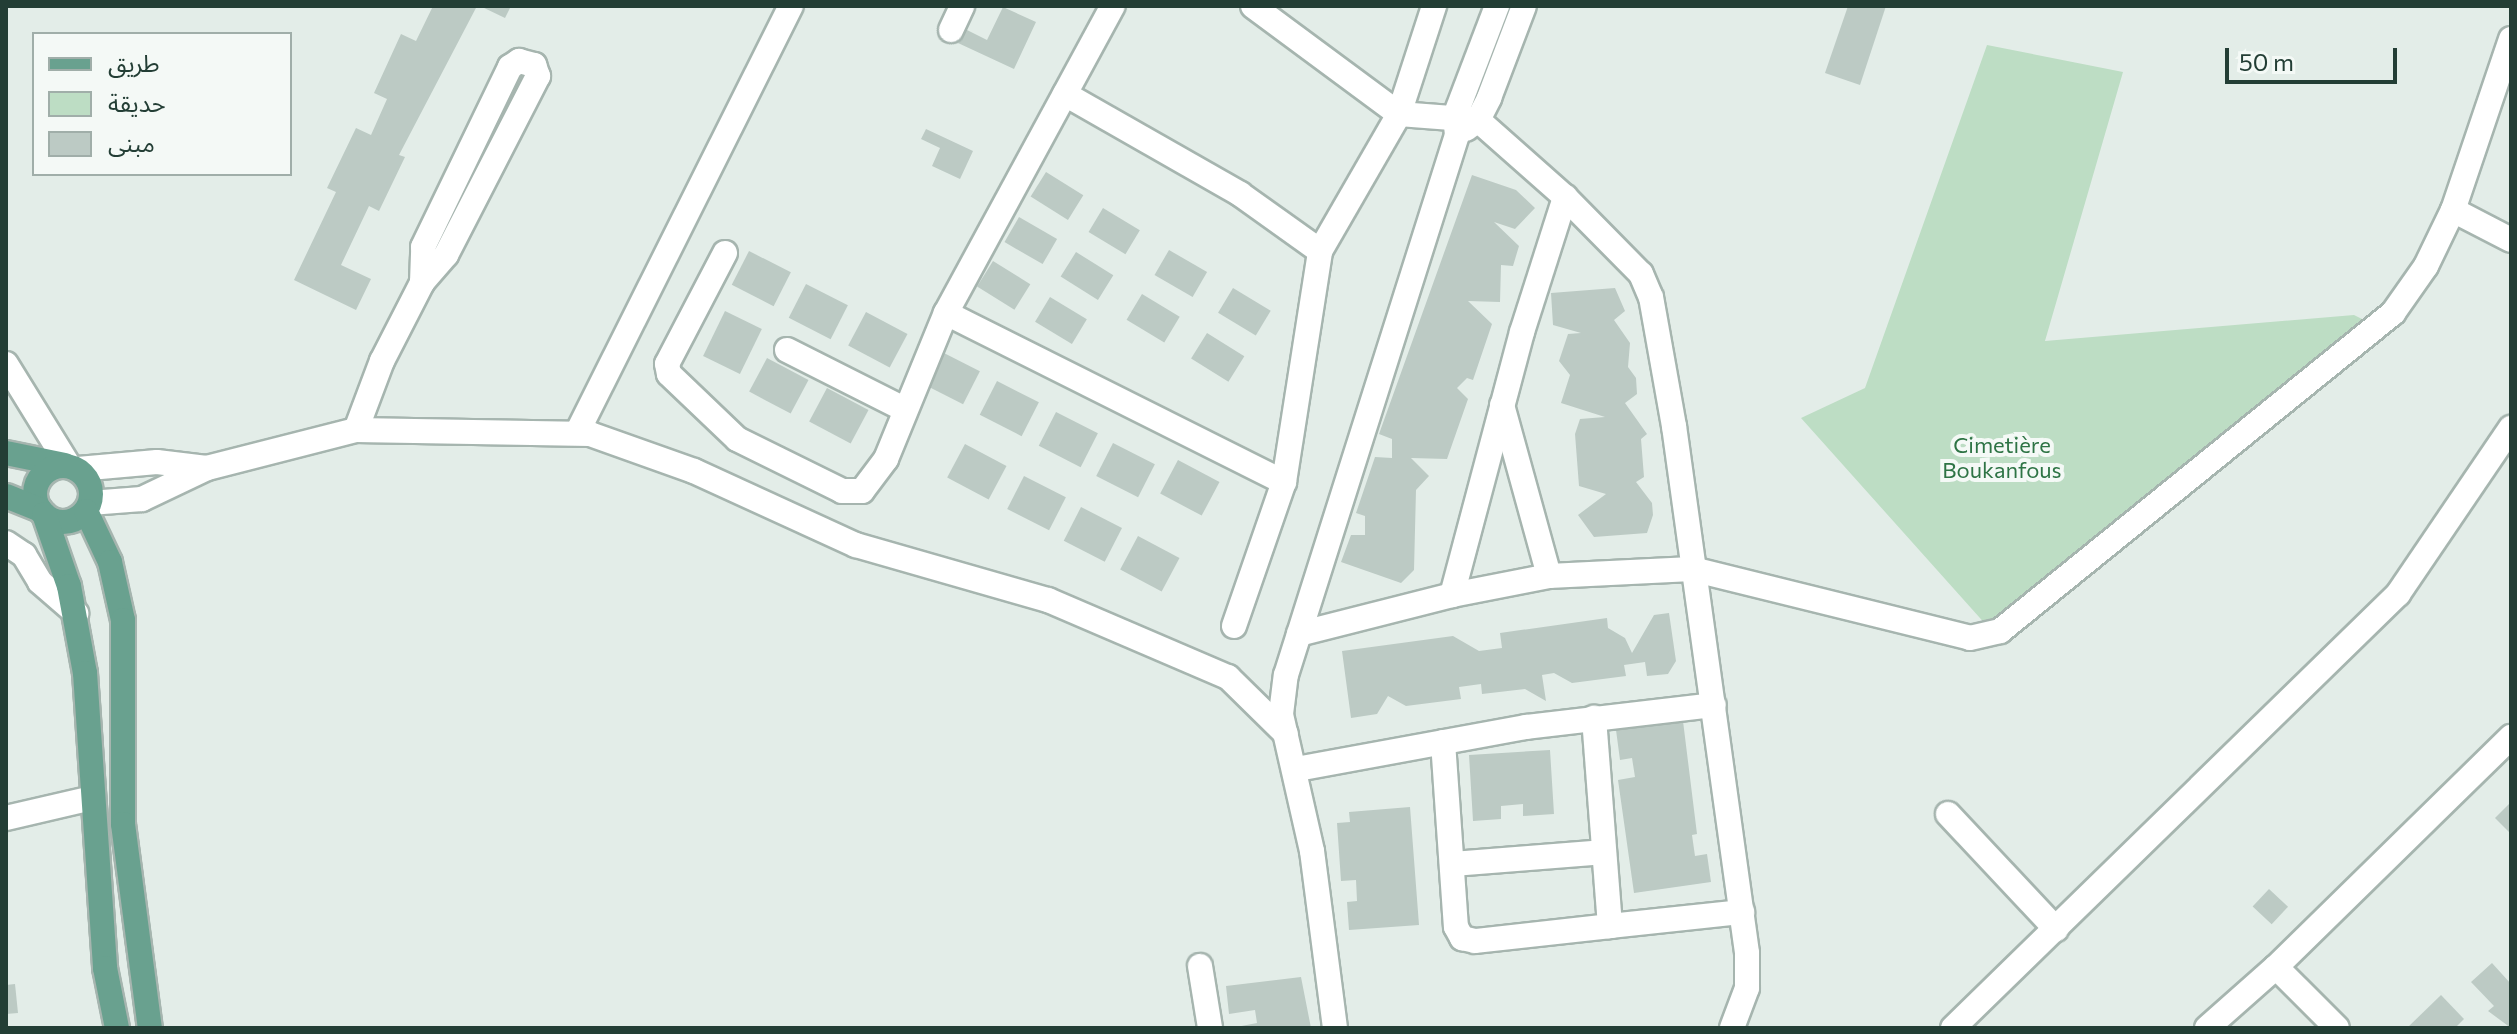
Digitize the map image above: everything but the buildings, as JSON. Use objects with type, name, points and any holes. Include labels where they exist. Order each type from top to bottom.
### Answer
[{"type":"main road","points":[[6,453],[71,467],[90,485],[88,507],[110,562],[123,620],[123,824],[150,1028]]},
{"type":"main road","points":[[71,467],[50,469],[37,483],[42,512],[76,613],[105,968],[117,1028]]},
{"type":"main road","points":[[6,496],[63,522],[88,507]]},
{"type":"street","points":[[578,431],[791,6]]},
{"type":"street","points":[[951,30],[962,6]]},
{"type":"street","points":[[725,253],[667,364],[678,384],[737,439],[842,491],[862,491],[886,459],[946,313],[1113,6]]},
{"type":"street","points":[[1253,6],[1399,114],[1463,124],[1565,197],[1641,274],[1651,297],[1714,705],[1742,912],[1747,988],[1732,1028]]},
{"type":"street","points":[[1234,626],[1284,482],[1320,251],[1399,114],[1434,6]]},
{"type":"street","points":[[1335,1028],[1297,769],[1281,714],[1286,675],[1463,124],[1497,6]]},
{"type":"street","points":[[1463,124],[1524,6]]},
{"type":"street","points":[[1299,634],[1452,595],[1549,576],[1692,569],[1970,638],[2000,631],[2393,313],[2426,266],[2453,210],[2511,39]]},
{"type":"street","points":[[356,430],[422,283],[453,242],[538,76],[534,65],[519,61],[510,67],[423,247],[422,283]]},
{"type":"street","points":[[1065,94],[1240,194],[1320,251]]},
{"type":"street","points":[[1452,595],[1502,405],[1565,197]]},
{"type":"street","points":[[2453,210],[2511,240]]},
{"type":"street","points":[[946,313],[1284,482]]},
{"type":"street","points":[[787,350],[904,409]]},
{"type":"street","points":[[6,364],[71,467],[157,462],[207,468]]},
{"type":"street","points":[[1502,405],[1549,576]]},
{"type":"street","points":[[1953,1028],[2398,594],[2511,428]]},
{"type":"street","points":[[88,507],[123,505],[207,468],[356,430],[463,435],[578,431],[694,471],[856,545],[1048,600],[1228,677],[1286,734]]},
{"type":"street","points":[[6,543],[24,555],[40,582],[76,613]]},
{"type":"street","points":[[1297,769],[1594,718],[1714,705]]},
{"type":"street","points":[[1594,718],[1610,926]]},
{"type":"street","points":[[2207,1028],[2276,967],[2511,737]]},
{"type":"street","points":[[1443,742],[1456,927],[1462,938],[1742,912]]},
{"type":"street","points":[[6,818],[92,798]]},
{"type":"street","points":[[1948,814],[2056,929]]},
{"type":"street","points":[[1452,864],[1603,852]]},
{"type":"street","points":[[1200,966],[1210,1028]]},
{"type":"street","points":[[2276,967],[2337,1028]]},
{"type":"green space","name":"Cimetière Boukanfous","points":[[1987,45],[2123,72],[2045,341],[2354,315],[2372,324],[1988,627],[1801,418],[1865,388]]}]
